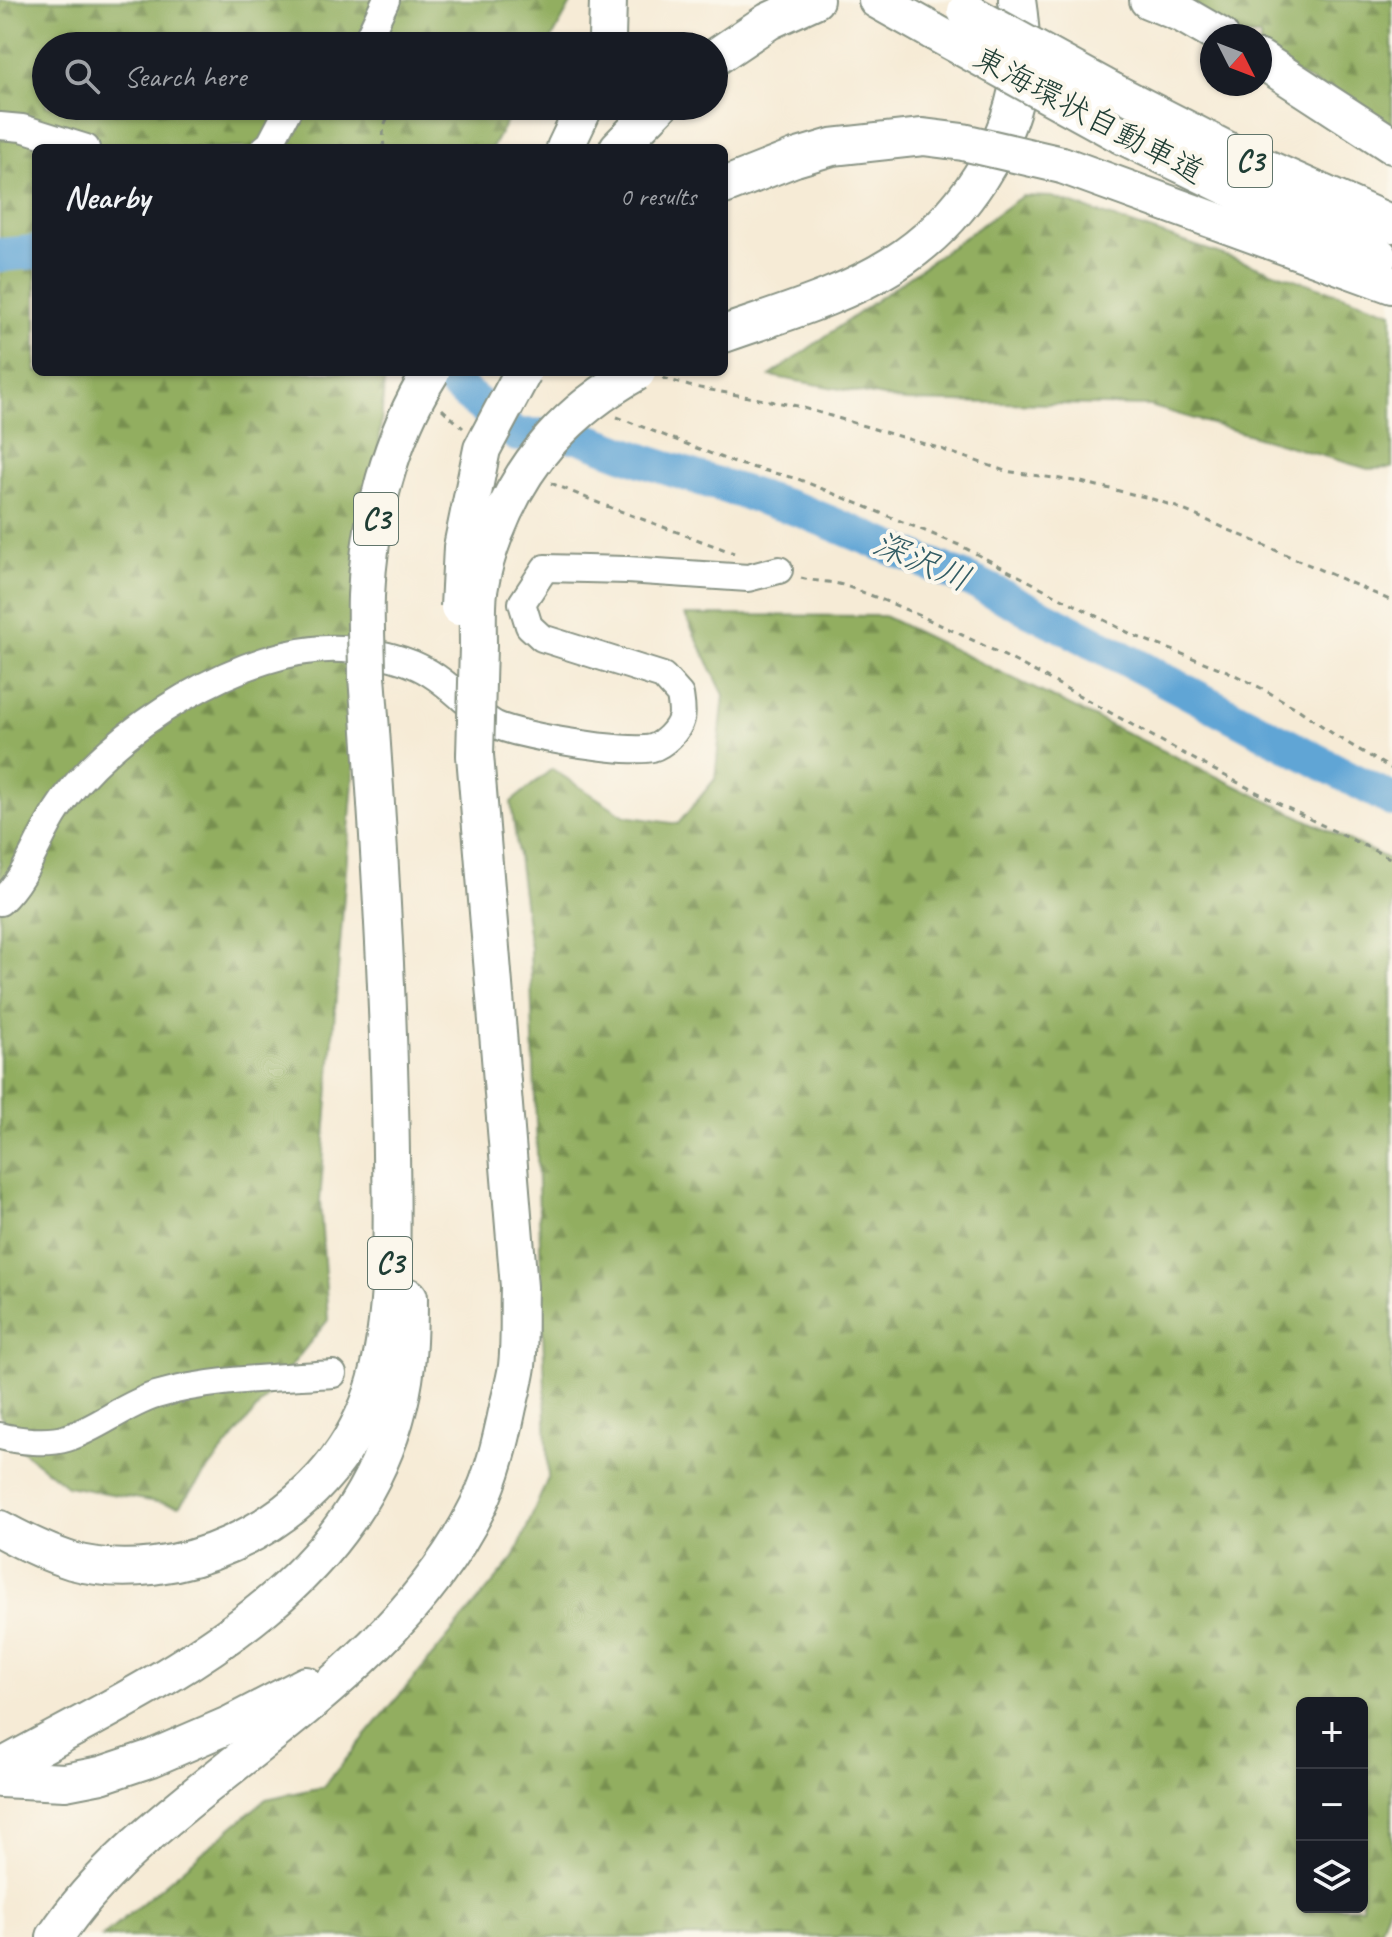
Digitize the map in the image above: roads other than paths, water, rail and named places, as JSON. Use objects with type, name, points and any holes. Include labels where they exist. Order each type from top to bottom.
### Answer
[{"type":"highway","points":[[607,32],[608,0]]},
{"type":"highway","name":"東海環状自動車道","points":[[877,0],[949,14],[1112,91],[1235,154],[1392,224]]},
{"type":"highway","points":[[728,333],[811,303],[892,265],[925,241],[956,210],[983,172],[1003,134],[1015,96],[1021,62],[1017,0]]},
{"type":"highway","points":[[1150,0],[1200,24]]},
{"type":"highway","points":[[728,49],[769,21],[811,2]]},
{"type":"highway","name":"東海環状自動車道","points":[[949,14],[1123,136],[1286,215],[1392,261]]},
{"type":"highway","points":[[1272,67],[1392,145]]},
{"type":"highway","points":[[567,144],[578,120]]},
{"type":"highway","points":[[622,144],[645,120]]},
{"type":"highway","points":[[728,184],[832,147],[923,137],[963,142],[1062,165],[1392,285]]},
{"type":"highway","points":[[55,1937],[71,1913],[108,1871],[178,1809],[318,1697],[363,1657],[401,1617],[435,1576],[458,1541],[478,1505],[499,1451],[517,1366],[519,1287],[475,755],[459,609],[462,547],[482,449],[521,376]]},
{"type":"highway","points":[[475,755],[479,590],[506,503],[530,464],[555,434],[586,405],[614,385],[640,376]]},
{"type":"highway","name":"C3","points":[[0,1529],[40,1550],[75,1562],[114,1567],[149,1567],[185,1561],[219,1550],[280,1518],[308,1494],[350,1441],[368,1404],[382,1353],[389,1287],[391,1187],[390,1083],[367,676],[366,595],[374,527],[387,474],[403,426],[431,381]]},
{"type":"highway","name":"C3","points":[[0,1768],[134,1695],[256,1616],[305,1571],[337,1535],[363,1497],[384,1453],[399,1404],[409,1349],[410,1290],[407,1187],[381,896]]},
{"type":"highway","points":[[0,1779],[65,1782],[101,1775],[152,1758],[231,1724],[286,1697],[345,1659],[386,1625],[435,1576]]},
{"type":"street","points":[[371,32],[386,0]]},
{"type":"street","points":[[270,144],[283,120]]},
{"type":"street","points":[[0,126],[22,128],[73,144]]},
{"type":"street","points":[[0,902],[10,893],[31,859],[57,809],[93,765],[173,703],[213,681],[275,657],[308,649],[344,649],[393,657],[421,668],[494,724],[522,735],[619,748],[652,748],[670,736],[682,719],[680,695],[663,676],[542,638],[529,626],[522,603],[545,568],[748,578],[779,570]]},
{"type":"street","points":[[0,1436],[10,1439],[65,1439],[127,1406],[155,1395],[249,1380],[333,1374]]},
{"type":"waterway","name":"深沢川","points":[[0,255],[32,252]]},
{"type":"waterway","name":"深沢川","points":[[444,376],[517,435],[578,436],[644,461],[802,511],[978,584],[1392,800]]}]
